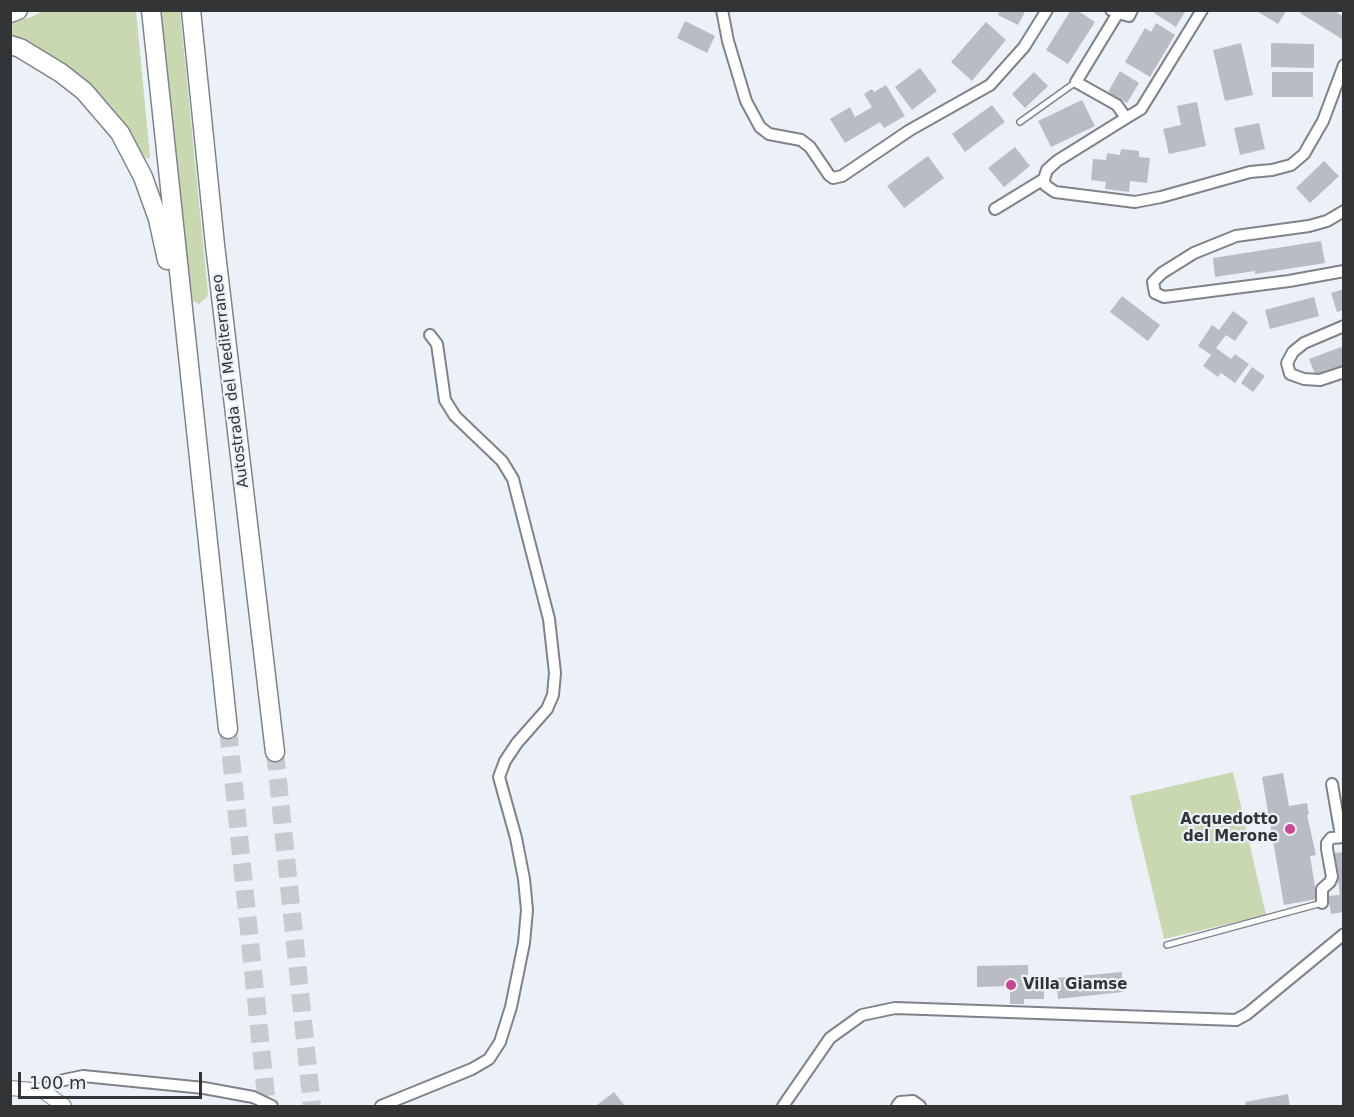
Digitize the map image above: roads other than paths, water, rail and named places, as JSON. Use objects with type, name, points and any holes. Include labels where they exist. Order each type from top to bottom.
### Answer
[{"type":"highway","points":[[10,13],[18,10]]},
{"type":"highway","points":[[151,10],[228,729]]},
{"type":"highway","name":"Autostrada del Mediterraneo","points":[[191,10],[215,244],[275,752]]},
{"type":"highway","points":[[202,10],[216,174],[215,244]]},
{"type":"highway","points":[[10,45],[20,48],[61,73],[84,91],[120,133],[143,177],[155,209],[167,262],[202,580],[217,627]]},
{"type":"street","points":[[722,10],[728,41],[746,101],[760,127],[769,134],[801,140],[810,147],[832,178],[846,173],[910,130],[990,86],[1024,47],[1047,10]]},
{"type":"street","points":[[1126,118],[1117,105],[1076,82],[1115,12],[1129,16],[1132,10]]},
{"type":"street","points":[[1202,10],[1142,109],[1057,161],[1047,170],[1044,178],[1045,185],[1056,192],[1135,202],[1250,172],[1291,165],[1304,154],[1323,121],[1344,65]]},
{"type":"street","points":[[995,209],[1044,178]]},
{"type":"street","points":[[1344,211],[1327,221],[1309,226],[1236,236],[1194,253],[1162,273],[1153,282],[1155,292],[1164,297],[1237,286],[1289,282],[1344,271]]},
{"type":"street","points":[[1344,326],[1304,343],[1293,352],[1287,363],[1290,374],[1304,380],[1320,380],[1344,372]]},
{"type":"street","points":[[381,1107],[472,1069],[489,1059],[500,1042],[524,943],[527,910],[516,838],[499,777],[505,761],[517,743],[547,709],[553,695],[555,673],[549,619],[513,479],[502,461],[455,416],[445,400],[437,344],[430,335]]},
{"type":"street","points":[[1322,903],[1322,889],[1332,877],[1328,843],[1331,838],[1342,837],[1332,784]]},
{"type":"street","points":[[783,1107],[830,1038],[862,1015],[894,1008],[1236,1020],[1247,1014],[1344,934]]},
{"type":"street","points":[[43,1091],[59,1081],[83,1076],[204,1088],[254,1097],[272,1107]]},
{"type":"street","points":[[10,1088],[43,1091],[64,1107]]},
{"type":"street","points":[[897,1107],[900,1102],[907,1101],[914,1101],[920,1107]]},
{"type":"lane","points":[[1020,122],[1076,82]]},
{"type":"lane","points":[[1167,945],[1322,903]]},
{"type":"tunnel","points":[[228,729],[267,1106]]},
{"type":"tunnel","points":[[275,752],[312,1106]]},
{"type":"place","name":"Acquedotto del Merone","points":[[1290,829]]},
{"type":"place","name":"Villa Giamse","points":[[1011,985]]}]
